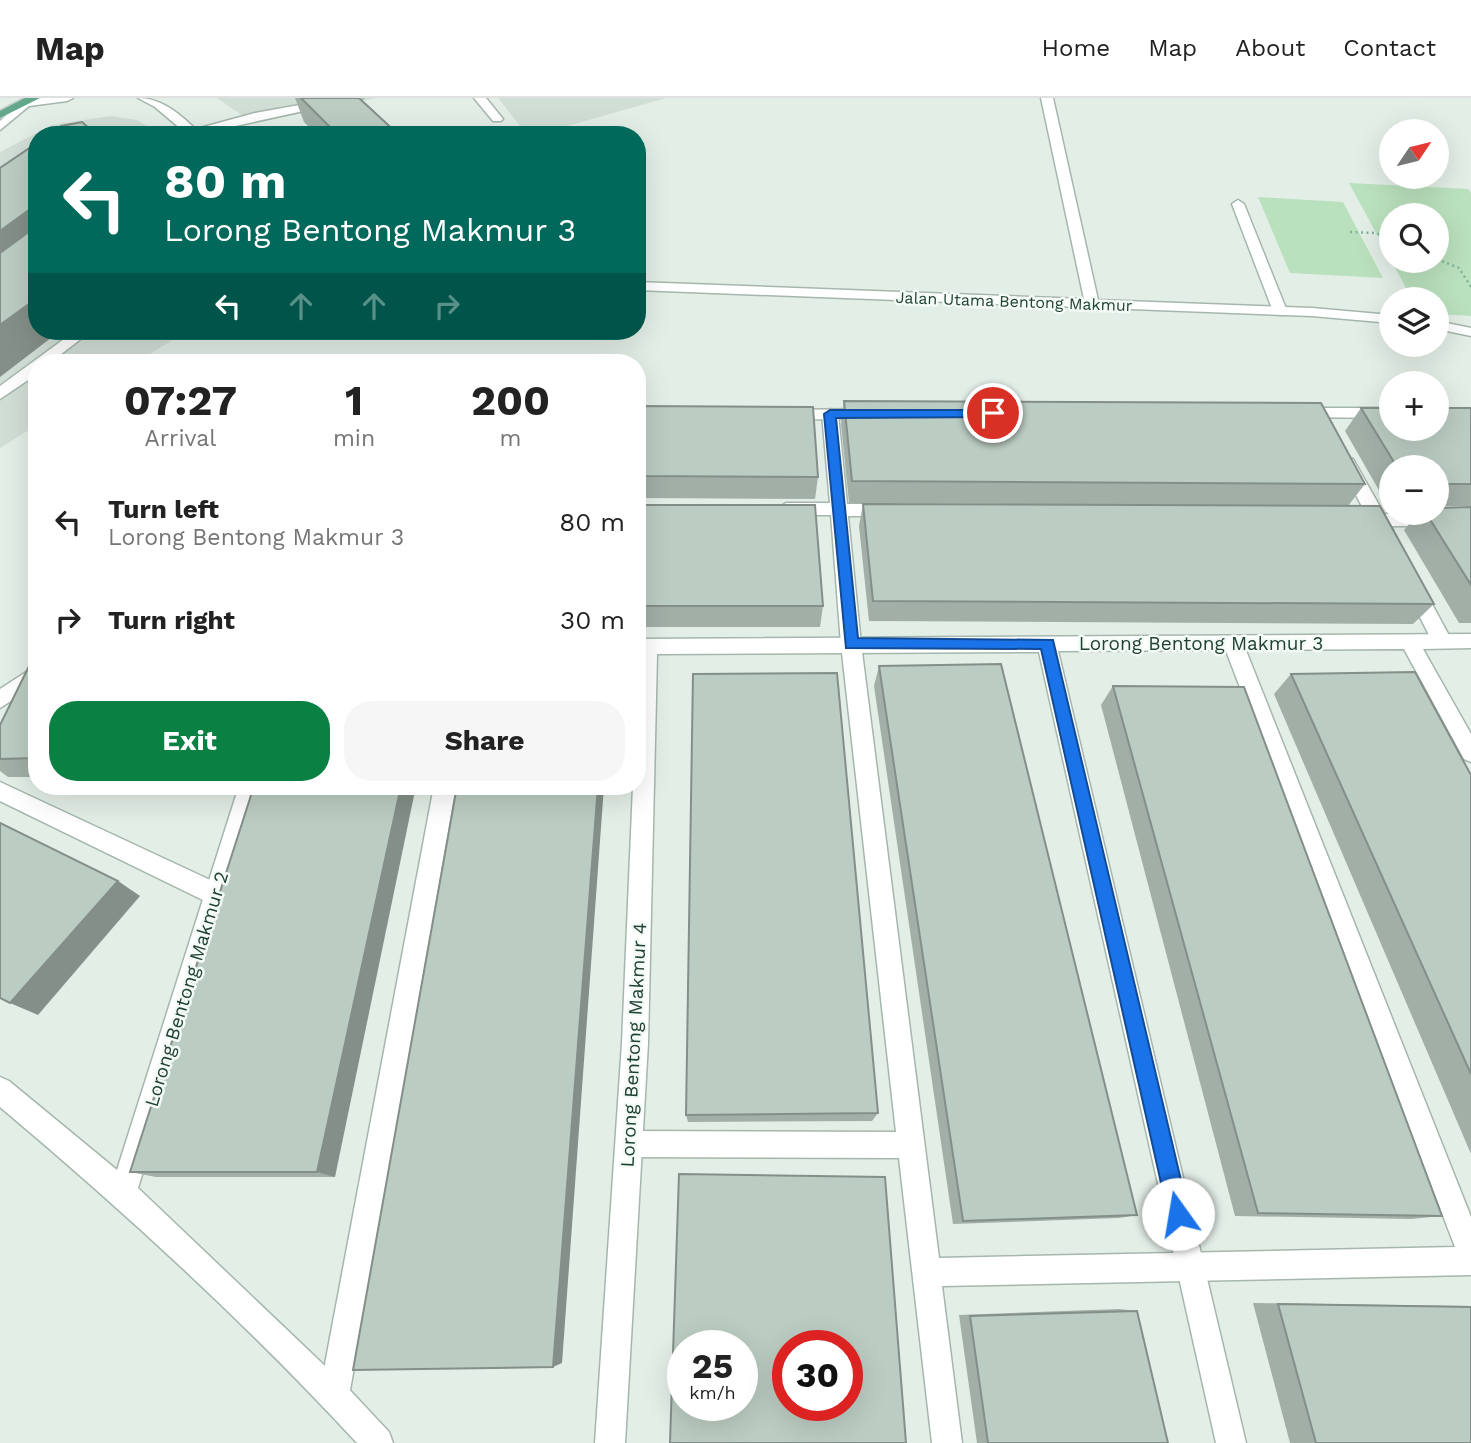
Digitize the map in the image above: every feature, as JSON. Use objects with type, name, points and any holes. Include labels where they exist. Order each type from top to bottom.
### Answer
[{"type":"main road","points":[[0,115],[30,100]]},
{"type":"street","points":[[0,127],[30,100],[66,98]]},
{"type":"street","points":[[145,98],[159,105],[184,126]]},
{"type":"street","points":[[221,126],[273,113],[357,98]]},
{"type":"street","points":[[480,98],[497,119]]},
{"type":"street","points":[[1047,98],[1092,305]]},
{"type":"street","points":[[262,105],[273,113]]},
{"type":"street","points":[[1238,204],[1280,311]]},
{"type":"street","name":"Jalan Utama Bentong Makmur","points":[[646,286],[1280,311],[1379,318]]},
{"type":"street","points":[[1449,327],[1471,332]]},
{"type":"street","points":[[53,354],[72,340]]},
{"type":"street","points":[[0,394],[28,373]]},
{"type":"street","points":[[1277,413],[1379,413]]},
{"type":"street","points":[[1319,413],[1379,521]]},
{"type":"street","points":[[830,414],[851,644],[947,1443]]},
{"type":"street","points":[[761,415],[886,414]]},
{"type":"street","points":[[771,509],[907,511]]},
{"type":"street","points":[[1337,520],[1379,521]]},
{"type":"street","points":[[1449,520],[1471,520]]},
{"type":"street","points":[[1381,525],[1392,545]]},
{"type":"street","points":[[1404,569],[1442,641]]},
{"type":"street","name":"Lorong Bentong Makmur 3","points":[[646,647],[1471,641]]},
{"type":"street","points":[[1233,642],[1471,1252]]},
{"type":"street","points":[[1411,643],[1471,753]]},
{"type":"street","points":[[1047,644],[1231,1443]]},
{"type":"street","points":[[0,700],[28,680]]},
{"type":"street","points":[[0,791],[215,894]]},
{"type":"street","name":"Lorong Bentong Makmur 2","points":[[123,1193],[247,795]]},
{"type":"street","points":[[334,1396],[444,795]]},
{"type":"street","name":"Lorong Bentong Makmur 4","points":[[610,1443],[635,1044],[640,795]]},
{"type":"street","points":[[0,1090],[123,1193],[334,1396],[378,1443]]},
{"type":"street","points":[[629,1144],[912,1145]]},
{"type":"street","points":[[928,1272],[1471,1261]]},
{"type":"path","points":[[1350,232],[1379,234]]},
{"type":"path","points":[[1449,264],[1459,268],[1471,287]]},
{"type":"shaded area","points":[[217,98],[377,98],[253,123]]},
{"type":"shaded area","points":[[498,98],[666,98],[568,126],[520,126]]},
{"type":"shaded area","points":[[110,116],[137,120],[147,126],[50,126]]},
{"type":"shaded area","points":[[28,137],[28,340],[172,340],[150,354],[28,354],[28,431],[0,448],[0,152]]},
{"type":"green space","points":[[1349,183],[1379,185],[1379,189],[1468,189],[1471,193],[1471,316],[1449,315],[1449,287],[1405,287],[1398,273],[1449,273],[1449,203],[1379,203],[1379,238]]},
{"type":"green space","points":[[1258,197],[1343,202],[1383,278],[1290,273]]},
{"type":"building","points":[[301,98],[359,98],[389,126],[329,126]]},
{"type":"building","points":[[82,122],[87,126],[61,126]]},
{"type":"building","points":[[28,149],[28,211],[0,231],[0,168]]},
{"type":"building","points":[[28,233],[28,305],[0,325],[0,253]]},
{"type":"building","points":[[844,401],[1321,403],[1365,484],[852,481]]},
{"type":"building","points":[[646,406],[813,407],[818,477],[646,476]]},
{"type":"building","points":[[1361,408],[1379,408],[1379,438]]},
{"type":"building","points":[[1449,408],[1471,408],[1471,484],[1449,484],[1449,455],[1390,455],[1381,441],[1449,441]]},
{"type":"building","points":[[863,504],[1379,506],[1379,525],[1390,525],[1434,604],[873,601]]},
{"type":"building","points":[[646,505],[815,505],[823,606],[646,606]]},
{"type":"building","points":[[1471,507],[1471,585],[1434,525],[1449,525],[1449,508]]},
{"type":"building","points":[[1001,664],[1137,1215],[963,1221],[879,666]]},
{"type":"building","points":[[28,668],[28,758],[0,759],[0,725]]},
{"type":"building","points":[[1415,672],[1471,775],[1471,1074],[1291,674]]},
{"type":"building","points":[[837,673],[878,1113],[686,1115],[693,674]]},
{"type":"building","points":[[1113,686],[1244,687],[1442,1216],[1258,1213]]},
{"type":"building","points":[[251,795],[399,795],[317,1172],[130,1172]]},
{"type":"building","points":[[455,795],[597,795],[553,1367],[353,1370]]},
{"type":"building","points":[[0,823],[118,881],[10,1003],[0,998]]},
{"type":"building","points":[[679,1174],[885,1177],[906,1443],[670,1443],[671,1421],[758,1421],[758,1330],[674,1330]]},
{"type":"building","points":[[1278,1304],[1471,1307],[1471,1443],[1316,1443]]},
{"type":"building","points":[[1137,1311],[1168,1443],[988,1443],[970,1316]]},
{"type":"route","points":[[993,413],[830,414],[851,644],[1047,644],[1178,1214]]}]
